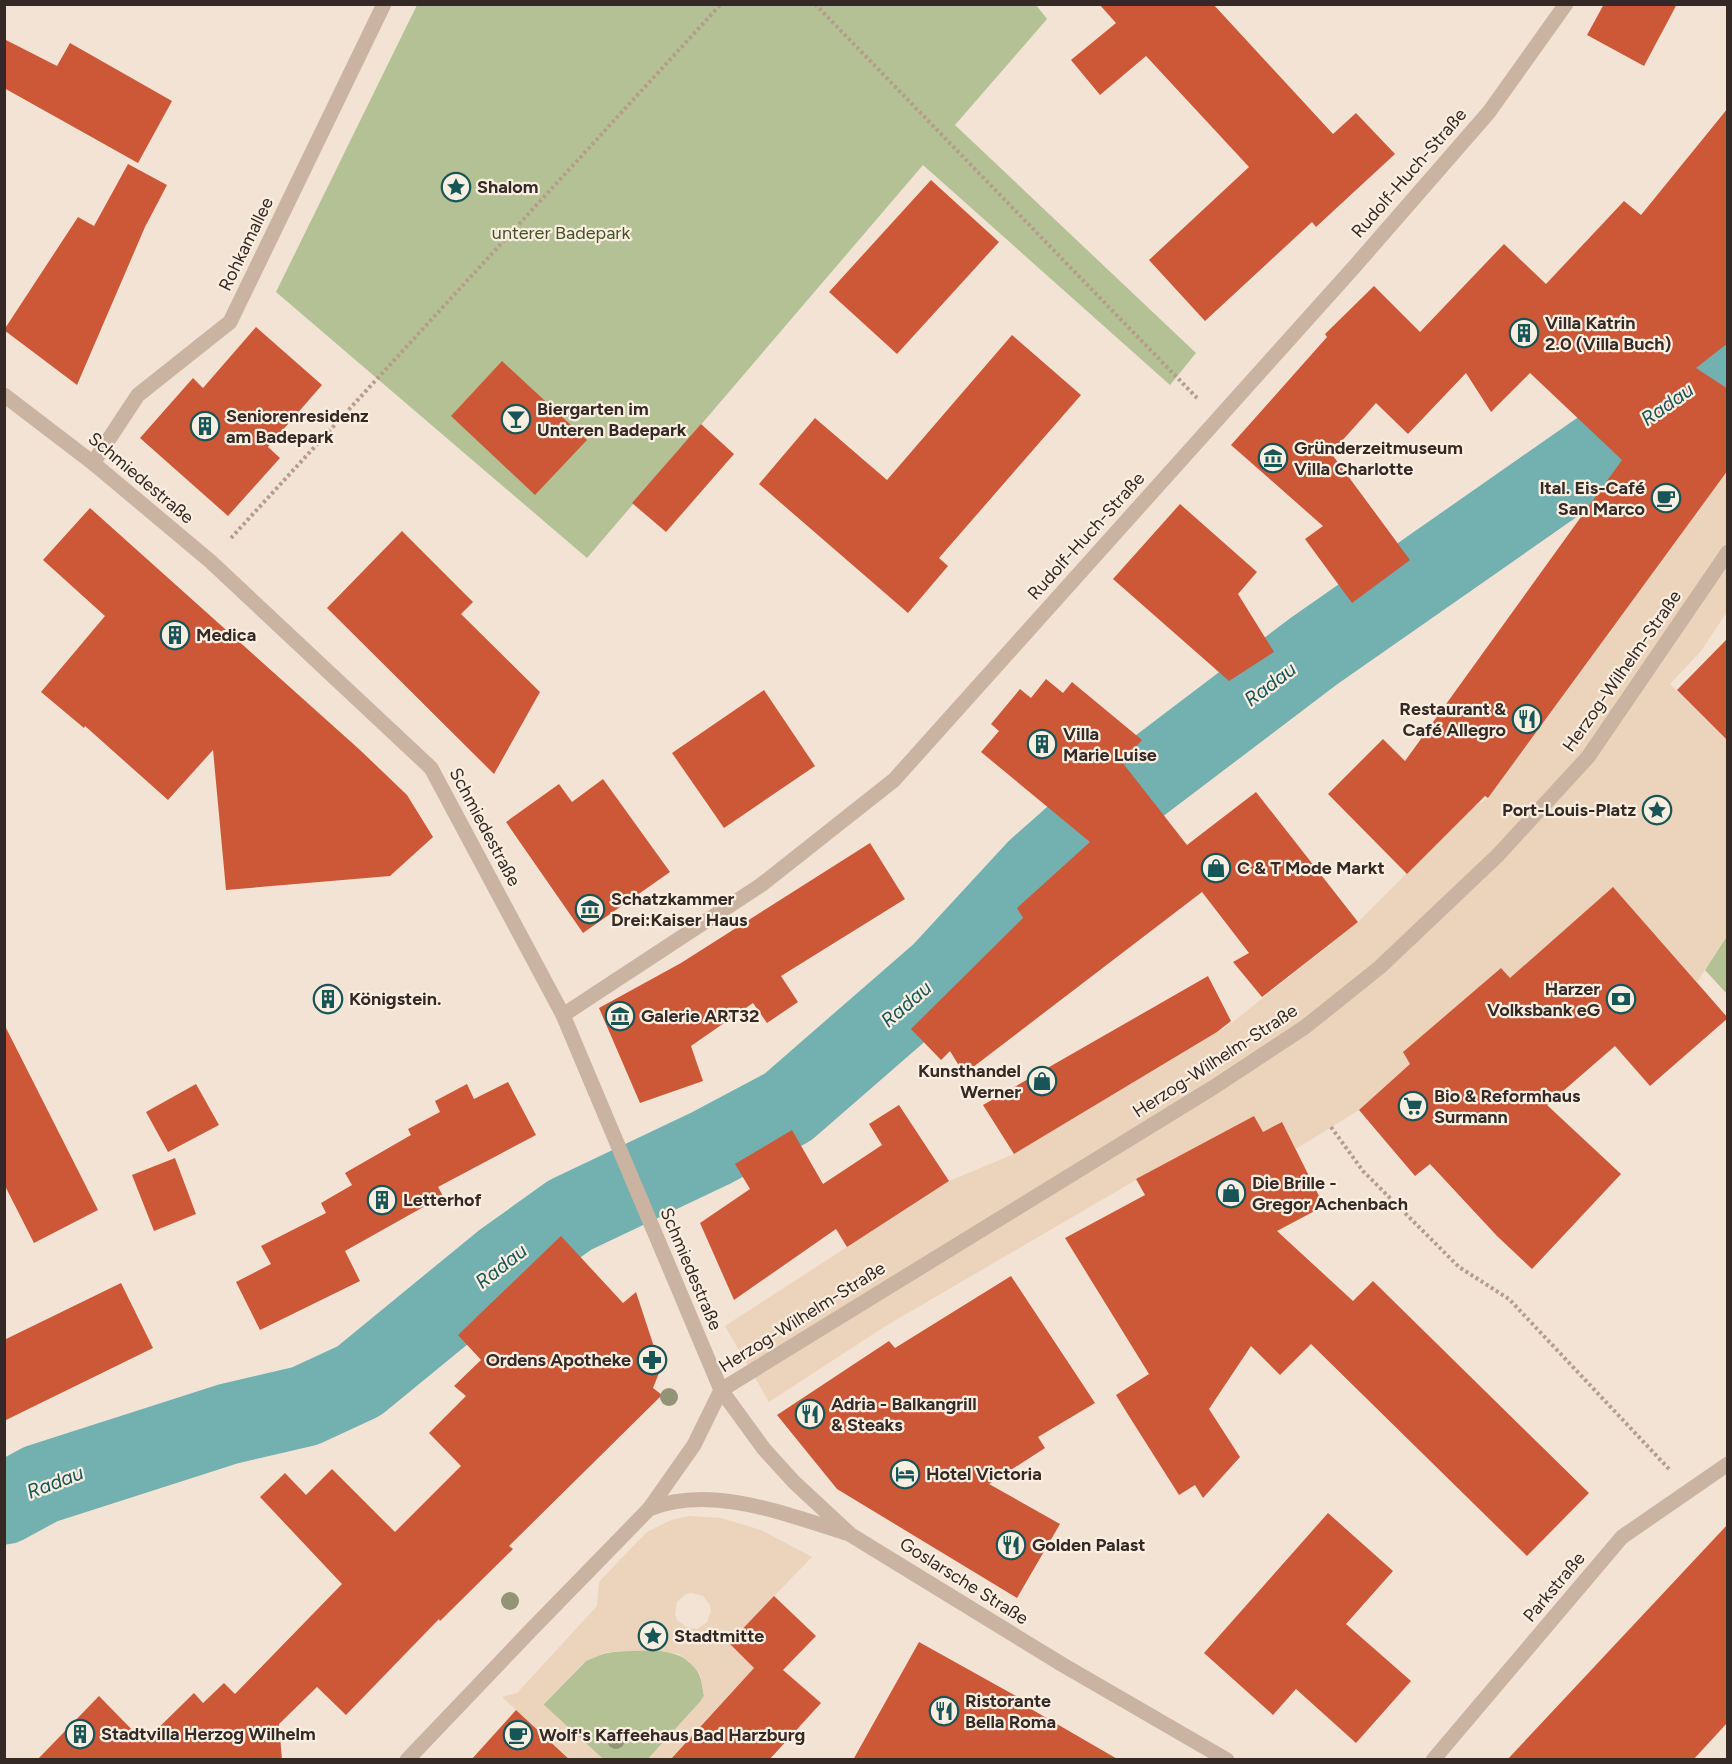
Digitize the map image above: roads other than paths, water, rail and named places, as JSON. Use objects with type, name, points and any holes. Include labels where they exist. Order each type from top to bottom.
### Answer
[{"type":"street","name":"Rohkamallee","points":[[93,463],[138,395],[230,322],[384,4]]},
{"type":"street","name":"Rudolf-Huch-Straße","points":[[563,1015],[761,885],[894,780],[1355,266],[1488,112],[1566,4]]},
{"type":"street","name":"Schmiedestraße","points":[[4,395],[93,463],[210,561],[431,768],[563,1015],[721,1390]]},
{"type":"street","name":"Herzog-Wilhelm-Straße","points":[[407,1760],[649,1509],[694,1444],[721,1390],[1223,1081],[1305,1028],[1380,967],[1498,855],[1588,757],[1728,552]]},
{"type":"street","name":"Goslarsche Straße","points":[[721,1390],[764,1449],[794,1482],[851,1535],[1063,1665],[1227,1760]]},
{"type":"street","name":"Parkstraße","points":[[1433,1760],[1622,1537],[1728,1464]]},
{"type":"street","points":[[649,1509],[667,1502],[711,1498],[772,1510],[851,1535]]},
{"type":"waterway","name":"Radau","points":[[4,1504],[41,1484],[228,1424],[305,1406],[359,1381],[503,1263],[570,1215],[711,1148],[788,1107],[942,973],[1038,869],[1107,808],[1314,651],[1728,362]]},
{"type":"place","name":"Shalom","points":[[456,187]]},
{"type":"place","name":"Villa Katrin 2.0 (Villa Buch)","points":[[1524,333]]},
{"type":"place","name":"Biergarten im Unteren Badepark","points":[[516,419]]},
{"type":"place","name":"Seniorenresidenz am Badepark","points":[[205,426]]},
{"type":"place","name":"Gründerzeitmuseum Villa Charlotte","points":[[1273,458]]},
{"type":"place","name":"Ital. Eis-Café San Marco","points":[[1666,498]]},
{"type":"place","name":"Medica","points":[[175,635]]},
{"type":"place","name":"Restaurant & Café Allegro","points":[[1527,719]]},
{"type":"place","name":"Villa Marie Luise","points":[[1042,744]]},
{"type":"place","name":"Port-Louis-Platz","points":[[1657,810]]},
{"type":"place","name":"C & T Mode Markt","points":[[1216,868]]},
{"type":"place","name":"Schatzkammer Drei:Kaiser Haus","points":[[590,909]]},
{"type":"place","name":"Königstein.","points":[[328,999]]},
{"type":"place","name":"Harzer Volksbank eG","points":[[1621,999]]},
{"type":"place","name":"Galerie ART32","points":[[620,1016]]},
{"type":"place","name":"Kunsthandel Werner","points":[[1042,1081]]},
{"type":"place","name":"Bio & Reformhaus Surmann","points":[[1413,1106]]},
{"type":"place","name":"Die Brille - Gregor Achenbach","points":[[1231,1193]]},
{"type":"place","name":"Letterhof","points":[[382,1200]]},
{"type":"place","name":"Ordens Apotheke","points":[[652,1360]]},
{"type":"place","name":"Adria - Balkangrill & Steaks","points":[[810,1414]]},
{"type":"place","name":"Hotel Victoria","points":[[905,1474]]},
{"type":"place","name":"Golden Palast","points":[[1011,1545]]},
{"type":"place","name":"Stadtmitte","points":[[653,1636]]},
{"type":"place","name":"Ristorante Bella Roma","points":[[944,1711]]},
{"type":"place","name":"Stadtvilla Herzog Wilhelm","points":[[80,1734]]},
{"type":"place","name":"Wolf's Kaffeehaus Bad Harzburg","points":[[518,1735]]},
{"type":"park label","name":"unterer Badepark","points":[[561,233]]}]
